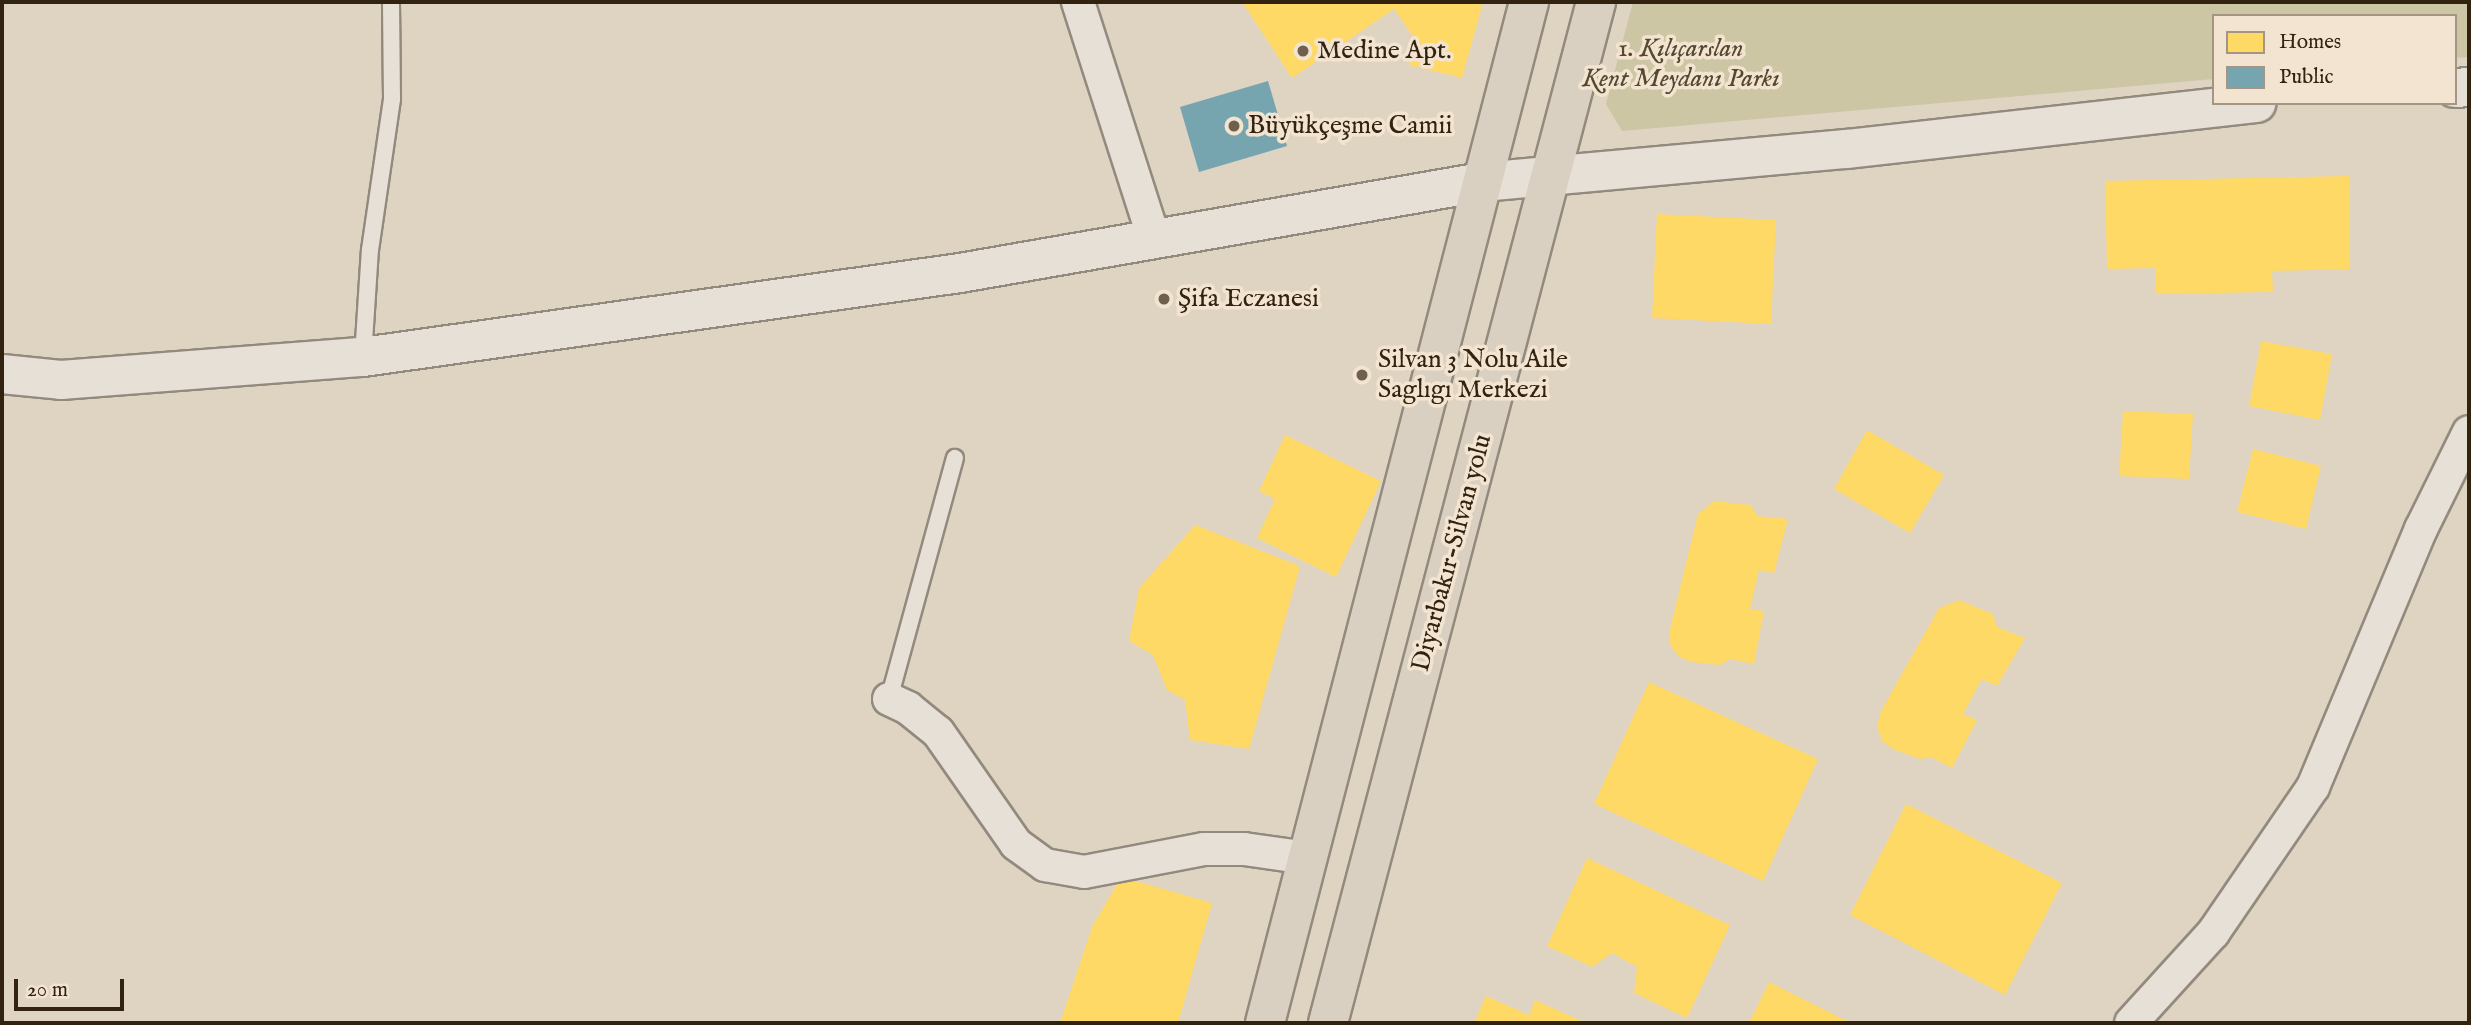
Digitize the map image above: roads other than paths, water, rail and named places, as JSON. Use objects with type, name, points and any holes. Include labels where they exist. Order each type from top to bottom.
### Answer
[{"type":"highway","points":[[1265,1023],[1529,2]]},
{"type":"highway","name":"Diyarbakır-Silvan yolu","points":[[1328,1023],[1596,2]]},
{"type":"street","points":[[1078,2],[1154,239]]},
{"type":"street","points":[[2,374],[61,380],[363,357],[960,273],[1482,182],[2237,105]]},
{"type":"street","points":[[2131,1023],[2213,933],[2313,787],[2421,529],[2469,432]]},
{"type":"street","points":[[889,699],[908,708],[938,732],[1010,837],[1045,865],[1084,872],[1204,849],[1244,849],[1308,858]]},
{"type":"lane","points":[[363,357],[370,250],[392,99],[391,2]]},
{"type":"lane","points":[[889,699],[956,458]]},
{"type":"place","name":"Medine Apt.","points":[[1303,51]]},
{"type":"place","name":"Büyükçeşme Camii","points":[[1234,126]]},
{"type":"place","name":"Şifa Eczanesi","points":[[1164,299]]},
{"type":"place","name":"Silvan 3 Nolu Aile Saglıgı Merkezi","points":[[1362,375]]},
{"type":"park label","name":"1. Kılıçarslan Kent Meydanı Parkı","points":[[1681,64]]}]
